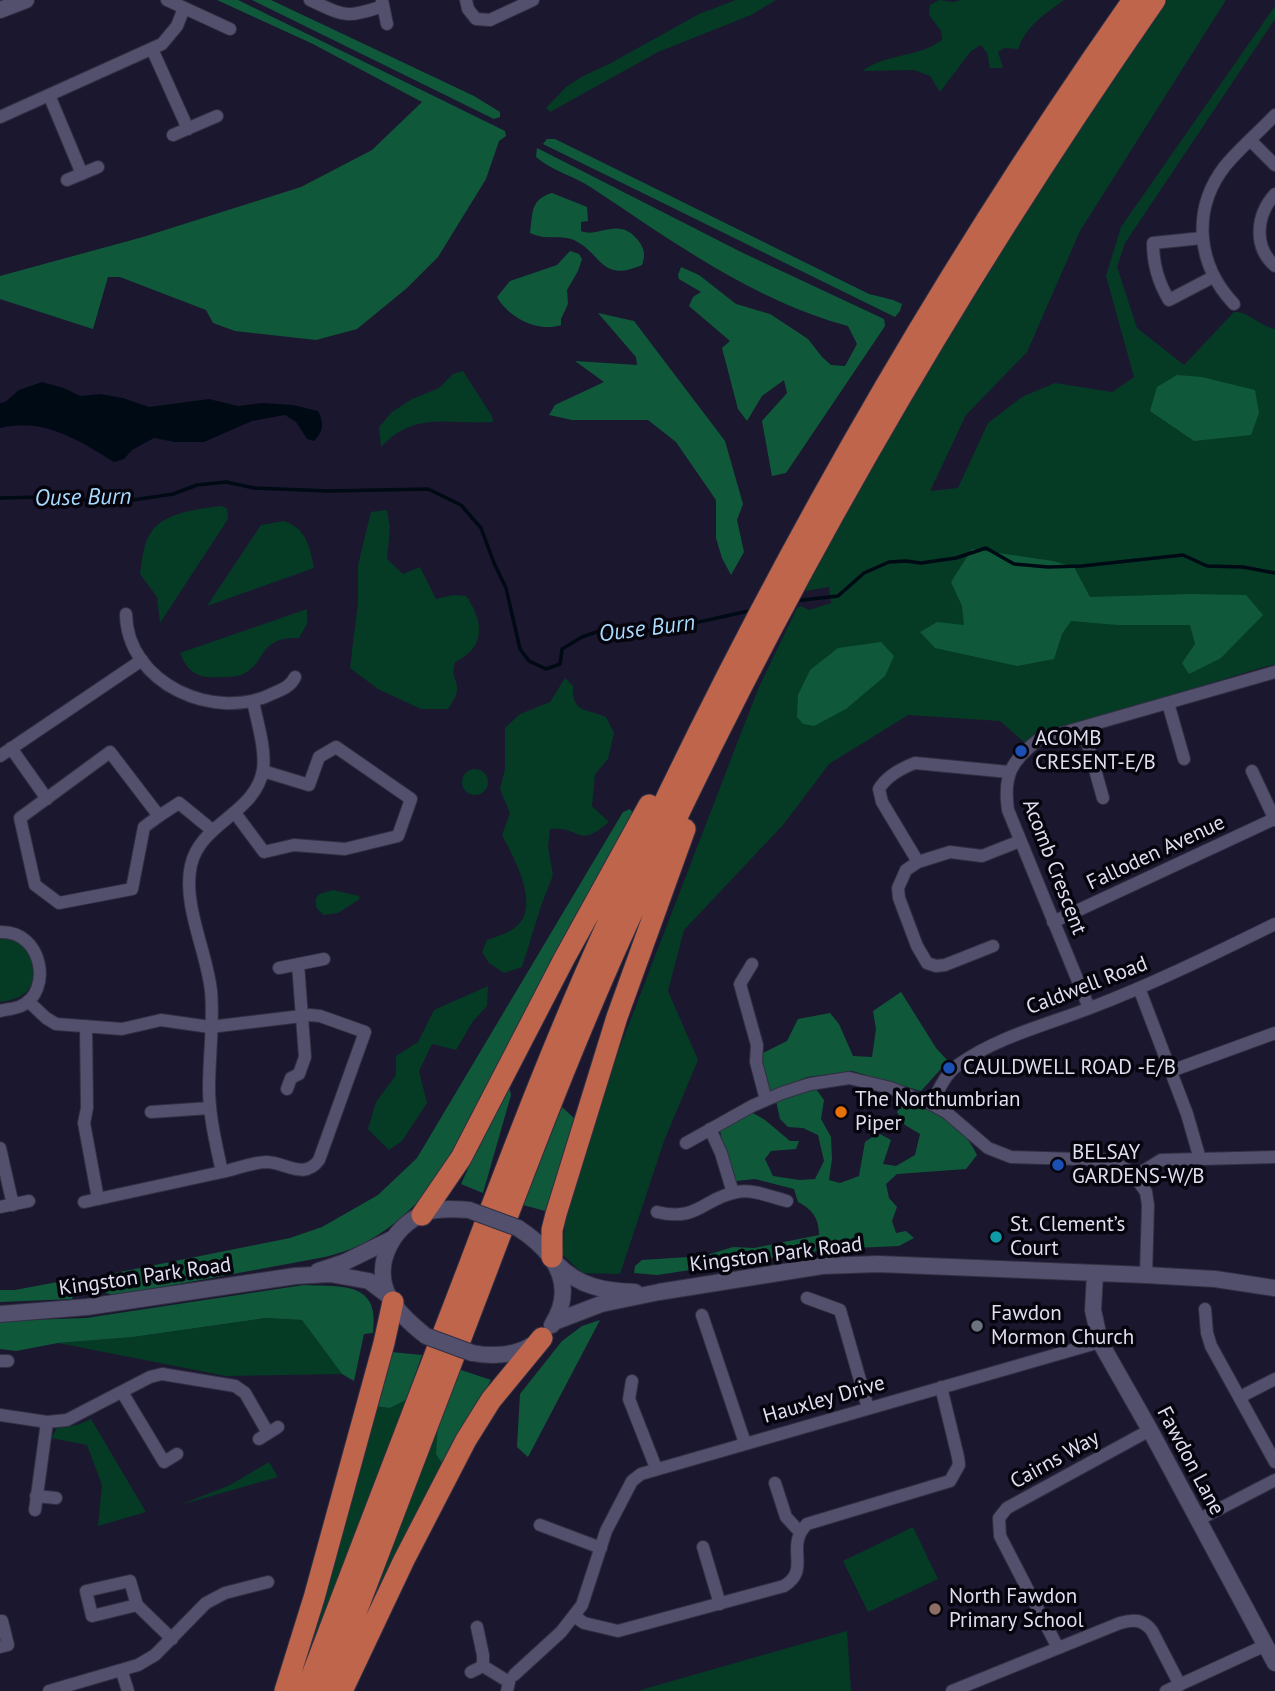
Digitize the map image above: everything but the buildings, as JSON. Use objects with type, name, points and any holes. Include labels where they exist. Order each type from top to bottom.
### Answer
[{"type":"highway","points":[[306,1691],[534,1097],[611,916],[774,603],[816,505],[940,293],[1047,126],[1133,0]]},
{"type":"highway","points":[[774,603],[832,514],[955,303],[1061,137],[1155,0]]},
{"type":"highway","points":[[422,1215],[461,1158],[607,878],[655,794],[712,723]]},
{"type":"highway","points":[[553,1260],[552,1230],[556,1214],[712,723]]},
{"type":"highway","points":[[326,1691],[545,1116],[712,723]]},
{"type":"highway","points":[[285,1691],[314,1598],[381,1356],[391,1299]]},
{"type":"highway","points":[[342,1691],[404,1560],[466,1440],[491,1400],[548,1330]]},
{"type":"street","points":[[0,10],[26,0]]},
{"type":"street","points":[[167,0],[230,29]]},
{"type":"street","points":[[310,0],[343,16],[363,13],[383,3],[387,24]]},
{"type":"street","points":[[466,0],[468,9],[476,19],[490,20],[533,0]]},
{"type":"street","points":[[0,117],[163,44],[172,35],[184,8]]},
{"type":"street","points":[[152,49],[188,129]]},
{"type":"street","points":[[49,95],[82,173]]},
{"type":"street","points":[[1234,304],[1213,277],[1202,238],[1202,219],[1216,180],[1227,164],[1275,115]]},
{"type":"street","points":[[173,135],[217,116]]},
{"type":"street","points":[[1251,141],[1275,165]]},
{"type":"street","points":[[67,180],[98,167]]},
{"type":"street","points":[[1275,194],[1264,208],[1259,229],[1265,254],[1275,266]]},
{"type":"street","points":[[1202,238],[1153,243],[1153,260],[1161,286],[1169,300],[1213,277]]},
{"type":"street","points":[[127,614],[129,633],[142,660],[160,680],[183,695],[236,704],[253,701],[284,688],[292,683],[295,677]]},
{"type":"street","points":[[47,799],[6,752],[142,660]]},
{"type":"street","points":[[918,862],[882,802],[879,789],[905,767],[915,763],[1009,772],[1021,754],[1038,740],[1275,672]]},
{"type":"street","points":[[222,1172],[210,1108],[211,991],[188,880],[192,858],[200,842],[251,797],[263,771],[253,701]]},
{"type":"street","points":[[1168,703],[1184,759]]},
{"type":"street","points":[[1083,727],[1103,798]]},
{"type":"street","points":[[235,813],[264,852],[294,845],[345,849],[398,836],[411,799],[337,747],[319,757],[309,785],[263,771]]},
{"type":"street","points":[[159,816],[110,751],[20,818],[35,885],[59,903],[132,889],[144,827],[180,803],[212,830]]},
{"type":"street","points":[[1252,771],[1275,819]]},
{"type":"street","name":"Acomb Crescent","points":[[1009,772],[1006,793],[1008,810],[1090,1009]]},
{"type":"street","name":"Falloden Avenue","points":[[1054,922],[1275,819]]},
{"type":"street","points":[[993,946],[945,965],[927,963],[921,956],[899,898],[898,888],[906,870],[918,862],[950,852],[982,856],[1020,841]]},
{"type":"street","name":"Caldwell Road","points":[[931,1104],[945,1077],[956,1066],[981,1051],[1139,988],[1275,924]]},
{"type":"street","points":[[0,932],[20,936],[33,948],[40,972],[39,981],[29,1001],[21,1006],[0,1011]]},
{"type":"street","points":[[971,939],[977,952]]},
{"type":"street","points":[[279,968],[324,959]]},
{"type":"street","points":[[287,1089],[291,1077],[299,1074],[305,1057],[298,964]]},
{"type":"street","points":[[752,964],[740,984],[757,1045],[756,1062],[766,1100]]},
{"type":"street","points":[[1139,988],[1187,1114],[1200,1159]]},
{"type":"street","points":[[29,1001],[56,1024],[122,1029],[161,1020],[210,1027],[320,1016],[365,1032],[319,1160],[314,1167],[305,1172],[266,1162],[84,1202]]},
{"type":"street","points":[[86,1026],[87,1108],[84,1123],[99,1199]]},
{"type":"street","points":[[1171,1071],[1275,1033]]},
{"type":"street","points":[[686,1143],[766,1100],[810,1084],[849,1078],[891,1088],[946,1112],[988,1148],[1000,1154],[1011,1157],[1109,1160],[1122,1166],[1135,1176],[1146,1192],[1146,1275]]},
{"type":"street","points":[[151,1112],[210,1108]]},
{"type":"street","points":[[710,1129],[733,1194]]},
{"type":"street","points":[[0,1148],[4,1204],[29,1201]]},
{"type":"street","points":[[1135,1176],[1161,1160],[1275,1157]]},
{"type":"street","points":[[657,1212],[673,1216],[684,1215],[733,1194],[752,1192],[781,1199],[771,1212]]},
{"type":"street","points":[[446,1209],[469,1210],[518,1228],[541,1245],[553,1260],[562,1287],[560,1307],[548,1330],[531,1346],[499,1356],[472,1353],[426,1336],[413,1326],[391,1299],[383,1273],[384,1259],[392,1239],[422,1215],[446,1209]]},
{"type":"street","name":"Kingston Park Road","points":[[295,1276],[345,1262],[392,1239]]},
{"type":"street","name":"Kingston Park Road","points":[[553,1260],[566,1274],[590,1286],[623,1291],[659,1292]]},
{"type":"street","name":"Kingston Park Road","points":[[548,1330],[601,1304],[763,1274],[822,1266],[877,1264],[1146,1275],[1215,1279],[1275,1288]]},
{"type":"street","name":"Fawdon Lane","points":[[1095,1273],[1093,1310],[1100,1342],[1275,1663]]},
{"type":"street","name":"Kingston Park Road","points":[[0,1314],[87,1307],[295,1276],[330,1274],[369,1281],[391,1299]]},
{"type":"street","points":[[807,1298],[840,1310],[868,1408]]},
{"type":"street","points":[[1205,1309],[1211,1346],[1275,1462]]},
{"type":"street","points":[[702,1315],[745,1443]]},
{"type":"street","name":"Hauxley Drive","points":[[510,1683],[561,1632],[582,1605],[606,1531],[632,1481],[656,1468],[1100,1342]]},
{"type":"street","points":[[0,1415],[47,1422],[67,1420],[150,1377],[162,1374],[235,1386],[245,1393],[268,1433]]},
{"type":"street","points":[[1240,1397],[1275,1379]]},
{"type":"street","points":[[632,1381],[629,1399],[656,1468]]},
{"type":"street","points":[[574,1616],[584,1623],[618,1631],[784,1586],[797,1574],[797,1538],[799,1531],[807,1524],[950,1481],[959,1465],[941,1387]]},
{"type":"street","points":[[122,1392],[164,1462],[177,1454]]},
{"type":"street","points":[[34,1510],[47,1422]]},
{"type":"street","name":"Cairns Way","points":[[1058,1648],[1000,1536],[999,1518],[1007,1508],[1150,1430]]},
{"type":"street","points":[[1198,1520],[1275,1480]]},
{"type":"street","points":[[775,1483],[786,1517],[799,1531]]},
{"type":"street","points":[[36,1496],[56,1498]]},
{"type":"street","points":[[540,1525],[601,1548]]},
{"type":"street","points":[[704,1547],[720,1604]]},
{"type":"street","points":[[49,1691],[122,1672],[155,1656],[206,1603],[225,1592],[268,1582]]},
{"type":"street","points":[[137,1605],[172,1639]]},
{"type":"street","points":[[0,1621],[8,1645],[0,1647]]},
{"type":"street","points":[[952,1691],[1128,1621],[1142,1622],[1152,1631],[1180,1685]]},
{"type":"street","points":[[477,1627],[483,1655],[477,1669],[510,1683]]},
{"type":"street","points":[[1166,1691],[1266,1646]]},
{"type":"street","points":[[122,1672],[128,1691]]},
{"type":"green space","points":[[217,0],[238,0],[505,131],[506,136],[499,141],[486,179],[438,257],[407,288],[357,329],[316,340],[235,331],[213,323],[206,310],[120,277],[108,277],[93,329],[0,299],[0,276],[143,237],[301,187],[372,150],[422,102],[313,44]]},
{"type":"green space","points":[[252,0],[271,0],[474,96],[500,112],[500,117],[494,119]]},
{"type":"green space","points":[[736,0],[776,0],[751,15],[658,52],[550,112],[546,108],[566,87],[583,76],[699,14]]},
{"type":"green space","points":[[939,0],[1064,0],[1031,27],[1018,49],[1005,48],[998,52],[1003,68],[990,68],[987,53],[981,45],[971,51],[940,92],[930,76],[914,70],[862,71],[882,61],[923,50],[942,40],[941,31],[929,15],[930,5]]},
{"type":"green space","points":[[1167,0],[1226,0],[1080,231],[1027,352],[966,415],[930,491],[958,488],[988,423],[1022,397],[1055,383],[1112,392],[1134,377],[1106,276],[1121,227],[1275,6],[1275,19],[1125,243],[1117,267],[1137,328],[1184,365],[1234,312],[1275,329],[1275,665],[1032,737],[1025,743],[1000,721],[908,715],[829,764],[783,825],[684,930],[668,991],[698,1060],[664,1141],[620,1274],[582,1273],[563,1255],[566,1207],[620,1047],[758,689],[797,608],[801,606],[809,610],[831,603],[829,587],[805,591],[833,534],[997,252]]},
{"type":"green space","points":[[547,139],[555,139],[869,294],[902,304],[900,311],[895,317],[543,144]]},
{"type":"green space","points":[[537,148],[743,253],[884,319],[885,326],[786,473],[772,476],[762,421],[787,393],[784,380],[762,396],[747,421],[738,409],[722,348],[730,341],[689,306],[693,297],[701,292],[679,279],[681,267],[699,275],[736,304],[770,314],[808,339],[831,365],[845,366],[857,344],[848,326],[780,301],[715,267],[592,188],[542,162],[536,157]]},
{"type":"green space","points":[[552,193],[587,207],[588,221],[581,222],[581,231],[588,233],[617,229],[632,234],[643,249],[642,265],[628,270],[610,269],[574,240],[530,233],[536,203]]},
{"type":"green space","points":[[570,251],[579,254],[582,259],[567,290],[568,304],[561,325],[543,327],[524,322],[508,311],[497,297],[510,281],[557,265]]},
{"type":"green space","points":[[598,313],[634,321],[725,441],[743,504],[737,520],[744,552],[731,575],[716,538],[716,500],[676,442],[648,420],[572,420],[549,415],[555,405],[604,382],[575,361],[637,365],[636,357]]},
{"type":"green space","points":[[463,371],[492,416],[493,422],[420,424],[394,435],[381,447],[379,427],[392,412],[412,399],[439,388],[453,374]]},
{"type":"green space","points":[[1177,375],[1202,377],[1255,390],[1259,413],[1251,435],[1194,441],[1150,411],[1157,387]]},
{"type":"green space","points":[[220,506],[227,508],[228,519],[160,623],[157,597],[140,574],[143,552],[149,536],[158,525],[174,516]]},
{"type":"green space","points":[[387,510],[390,528],[387,559],[403,574],[420,567],[436,599],[453,595],[466,596],[479,624],[477,642],[465,656],[455,662],[457,693],[448,709],[421,709],[378,689],[350,668],[358,602],[358,565],[371,512]]},
{"type":"green space","points":[[284,521],[297,528],[306,539],[314,568],[207,606],[261,525]]},
{"type":"green space","points":[[972,549],[1053,561],[1074,567],[1090,597],[1246,595],[1263,615],[1221,658],[1189,674],[1182,663],[1195,644],[1190,625],[1117,625],[1071,621],[1062,634],[1054,659],[1017,666],[935,648],[920,632],[937,622],[964,625],[962,606],[951,582]]},
{"type":"green space","points":[[307,609],[307,624],[299,638],[286,639],[269,646],[251,669],[241,675],[201,676],[187,666],[180,653]]},
{"type":"green space","points":[[881,642],[894,656],[885,676],[846,709],[814,726],[803,724],[797,717],[798,695],[810,670],[838,648]]},
{"type":"green space","points":[[565,678],[573,686],[573,695],[578,706],[606,717],[614,733],[608,759],[595,774],[592,806],[609,822],[585,836],[561,829],[550,829],[548,847],[553,875],[522,967],[504,973],[489,963],[482,952],[487,940],[517,926],[524,917],[526,906],[523,880],[502,835],[510,813],[500,789],[505,769],[505,728],[520,714],[550,702]]},
{"type":"green space","points":[[475,769],[484,773],[488,782],[484,791],[475,795],[466,791],[462,782],[466,773]]},
{"type":"green space","points":[[630,809],[635,816],[438,1181],[413,1207],[374,1237],[343,1252],[325,1257],[114,1296],[90,1286],[90,1278],[290,1238],[322,1227],[378,1195],[417,1158],[623,812]]},
{"type":"green space","points":[[333,890],[359,896],[360,899],[338,913],[323,915],[316,907],[316,898],[319,894]]},
{"type":"green space","points":[[9,937],[18,941],[31,956],[34,975],[26,992],[17,998],[0,1002],[0,938]]},
{"type":"green space","points":[[488,986],[487,1006],[473,1021],[456,1050],[432,1044],[419,1071],[427,1103],[402,1141],[389,1150],[368,1129],[376,1102],[396,1075],[396,1056],[418,1042],[434,1010]]},
{"type":"green space","points":[[901,992],[936,1048],[948,1061],[921,1091],[852,1071],[807,1077],[770,1094],[761,1054],[787,1041],[798,1019],[830,1013],[839,1024],[853,1056],[872,1057],[876,1029],[873,1011]]},
{"type":"green space","points":[[508,1082],[511,1095],[483,1193],[461,1184]]},
{"type":"green space","points":[[816,1089],[824,1100],[821,1119],[831,1137],[829,1180],[840,1183],[859,1176],[865,1142],[878,1133],[891,1140],[883,1164],[896,1166],[915,1155],[920,1134],[905,1125],[897,1112],[903,1100],[946,1120],[971,1143],[977,1155],[966,1169],[897,1174],[886,1184],[889,1198],[897,1207],[892,1221],[896,1233],[906,1231],[914,1238],[899,1246],[832,1249],[657,1275],[634,1273],[635,1266],[642,1260],[704,1256],[733,1247],[754,1248],[819,1235],[816,1219],[811,1211],[798,1202],[794,1189],[755,1179],[736,1181],[724,1152],[720,1130],[737,1118],[753,1113],[790,1141],[799,1141],[796,1149],[771,1151],[765,1159],[773,1176],[799,1180],[815,1179],[824,1161],[818,1135],[803,1128],[788,1127],[780,1119],[776,1101]]},
{"type":"green space","points":[[562,1107],[575,1119],[549,1212],[523,1205]]},
{"type":"green space","points":[[63,1281],[74,1293],[72,1299],[0,1302],[0,1290],[15,1290]]},
{"type":"green space","points":[[304,1285],[356,1290],[365,1295],[371,1304],[374,1316],[373,1333],[364,1334],[354,1381],[342,1374],[302,1320],[266,1318],[133,1337],[58,1343],[16,1351],[0,1349],[0,1321],[86,1318]]},
{"type":"green space","points":[[266,1318],[302,1320],[342,1374],[226,1376],[58,1343],[133,1337]]},
{"type":"green space","points":[[600,1320],[528,1457],[517,1447],[520,1394],[562,1341],[582,1326]]},
{"type":"green space","points":[[391,1352],[422,1355],[406,1400],[390,1408],[374,1406]]},
{"type":"green space","points":[[458,1369],[491,1380],[446,1469],[436,1454],[438,1422]]},
{"type":"green space","points":[[406,1400],[295,1691],[374,1406],[390,1408]]},
{"type":"green space","points":[[91,1419],[146,1512],[98,1526],[102,1485],[87,1445],[51,1438],[57,1428],[77,1425]]},
{"type":"green space","points":[[438,1422],[446,1469],[336,1691]]},
{"type":"green space","points":[[269,1462],[278,1477],[180,1505],[230,1485]]},
{"type":"green space","points":[[913,1527],[938,1579],[868,1612],[843,1561]]},
{"type":"green space","points":[[847,1631],[851,1691],[637,1691]]},
{"type":"shaded area","points":[[42,382],[80,396],[100,394],[149,407],[209,399],[238,406],[262,403],[293,405],[318,411],[322,427],[314,441],[307,439],[296,422],[285,415],[252,421],[204,442],[175,442],[154,438],[132,450],[124,459],[114,462],[74,439],[46,428],[16,425],[0,428],[0,403],[19,390]]},
{"type":"waterway","name":"Ouse Burn","points":[[0,498],[38,497],[120,502],[173,494],[197,485],[226,482],[254,488],[329,491],[428,489],[461,505],[481,528],[506,588],[520,649],[529,661],[546,669],[560,664],[562,649],[599,631],[667,629],[753,610]]},
{"type":"waterway","name":"Ouse Burn","points":[[794,601],[838,596],[864,573],[889,562],[921,563],[956,558],[986,548],[1014,564],[1048,567],[1183,555],[1207,566],[1243,567],[1275,573]]},
{"type":"place","name":"ACOMB CRESENT-E/B","points":[[1021,751]]},
{"type":"place","name":"CAULDWELL ROAD -E/B","points":[[949,1068]]},
{"type":"place","name":"The Northumbrian Piper","points":[[841,1112]]},
{"type":"place","name":"BELSAY GARDENS-W/B","points":[[1058,1165]]},
{"type":"place","name":"St. Clement’s Court","points":[[996,1237]]},
{"type":"place","name":"Fawdon Mormon Church","points":[[977,1326]]},
{"type":"place","name":"North Fawdon Primary School","points":[[935,1609]]}]
